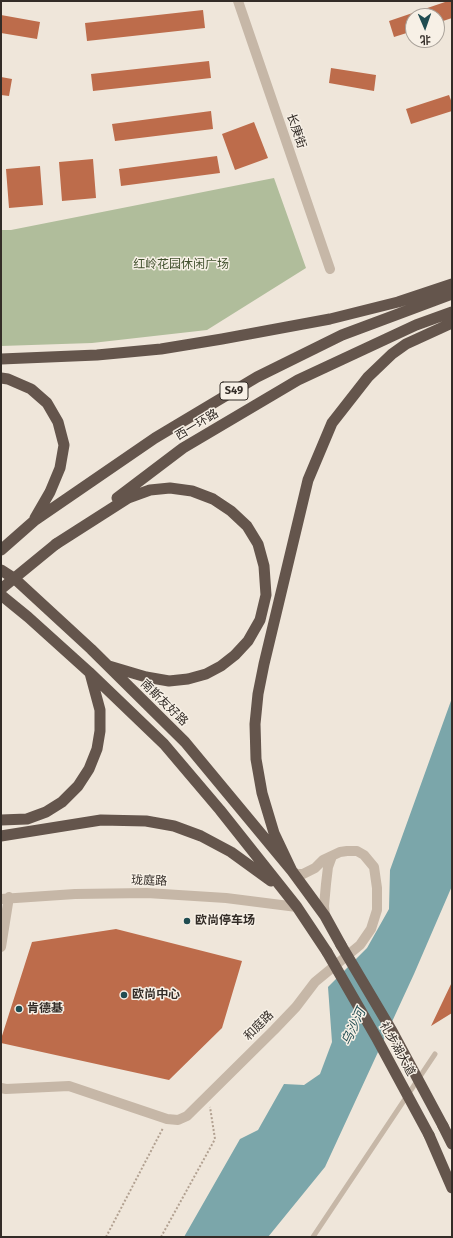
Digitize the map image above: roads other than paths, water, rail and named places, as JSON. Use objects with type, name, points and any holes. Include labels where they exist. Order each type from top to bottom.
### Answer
[{"type":"highway","points":[[1,359],[97,355],[161,349],[330,319],[398,302],[452,284]]},
{"type":"highway","name":"西一环路","points":[[1,550],[34,521],[155,438],[257,377],[342,335],[452,294]]},
{"type":"highway","name":"西一环路","points":[[1,589],[56,544],[183,448],[298,380],[416,325],[452,312]]},
{"type":"highway","points":[[292,871],[274,834],[262,793],[256,759],[255,724],[258,694],[264,664],[308,480],[332,423],[368,377],[392,354],[406,344],[452,323]]},
{"type":"highway","points":[[1,378],[8,379],[31,389],[47,403],[58,422],[64,445],[60,468],[50,492],[34,521]]},
{"type":"highway","points":[[56,544],[128,498],[150,490],[170,488],[192,491],[213,498],[231,511],[247,526],[258,544],[264,566],[266,595],[260,620],[248,641],[235,655],[221,666],[206,674],[188,679],[168,681],[146,677],[107,666]]},
{"type":"highway","name":"南斯友好路","points":[[1,570],[14,579],[185,742],[292,871]]},
{"type":"highway","points":[[1,595],[28,616],[164,744],[220,810],[283,890]]},
{"type":"highway","points":[[1,820],[27,819],[46,812],[62,802],[78,786],[90,768],[98,749],[100,710],[89,672]]},
{"type":"highway","points":[[1,836],[101,820],[146,821],[174,826],[201,836],[231,852],[283,890]]},
{"type":"highway","name":"礼步湖大道","points":[[292,871],[325,916],[392,1031],[452,1144]]},
{"type":"highway","name":"礼步湖大道","points":[[283,890],[297,907],[327,952],[376,1037],[429,1135],[452,1188]]},
{"type":"street","name":"长庚街","points":[[238,1],[330,269]]},
{"type":"street","name":"和庭路","points":[[1,1088],[69,1086],[167,1119],[178,1120],[188,1116],[296,1007],[315,982],[360,945],[371,929],[378,902],[374,867],[364,855],[357,851],[340,852],[323,860],[315,868],[303,874],[297,874],[292,871]]},
{"type":"street","points":[[325,916],[324,906],[326,884],[328,867],[332,856]]},
{"type":"street","name":"珑庭路","points":[[5,898],[75,894],[147,893],[226,898],[297,907]]},
{"type":"street","points":[[1,947],[5,898]]},
{"type":"lane","points":[[313,1237],[435,1054]]},
{"type":"water","name":"乌沙河","points":[[452,698],[452,886],[414,974],[325,1167],[268,1237],[184,1237],[240,1139],[258,1130],[284,1084],[304,1085],[320,1074],[332,1042],[328,987],[367,948],[389,909],[390,870]]},
{"type":"place","name":"欧尚停车场","points":[[187,921]]},
{"type":"place","name":"欧尚中心","points":[[124,995]]},
{"type":"place","name":"肯德基","points":[[19,1009]]},
{"type":"park label","name":"红岭花园休闲广场","points":[[181,265]]}]
